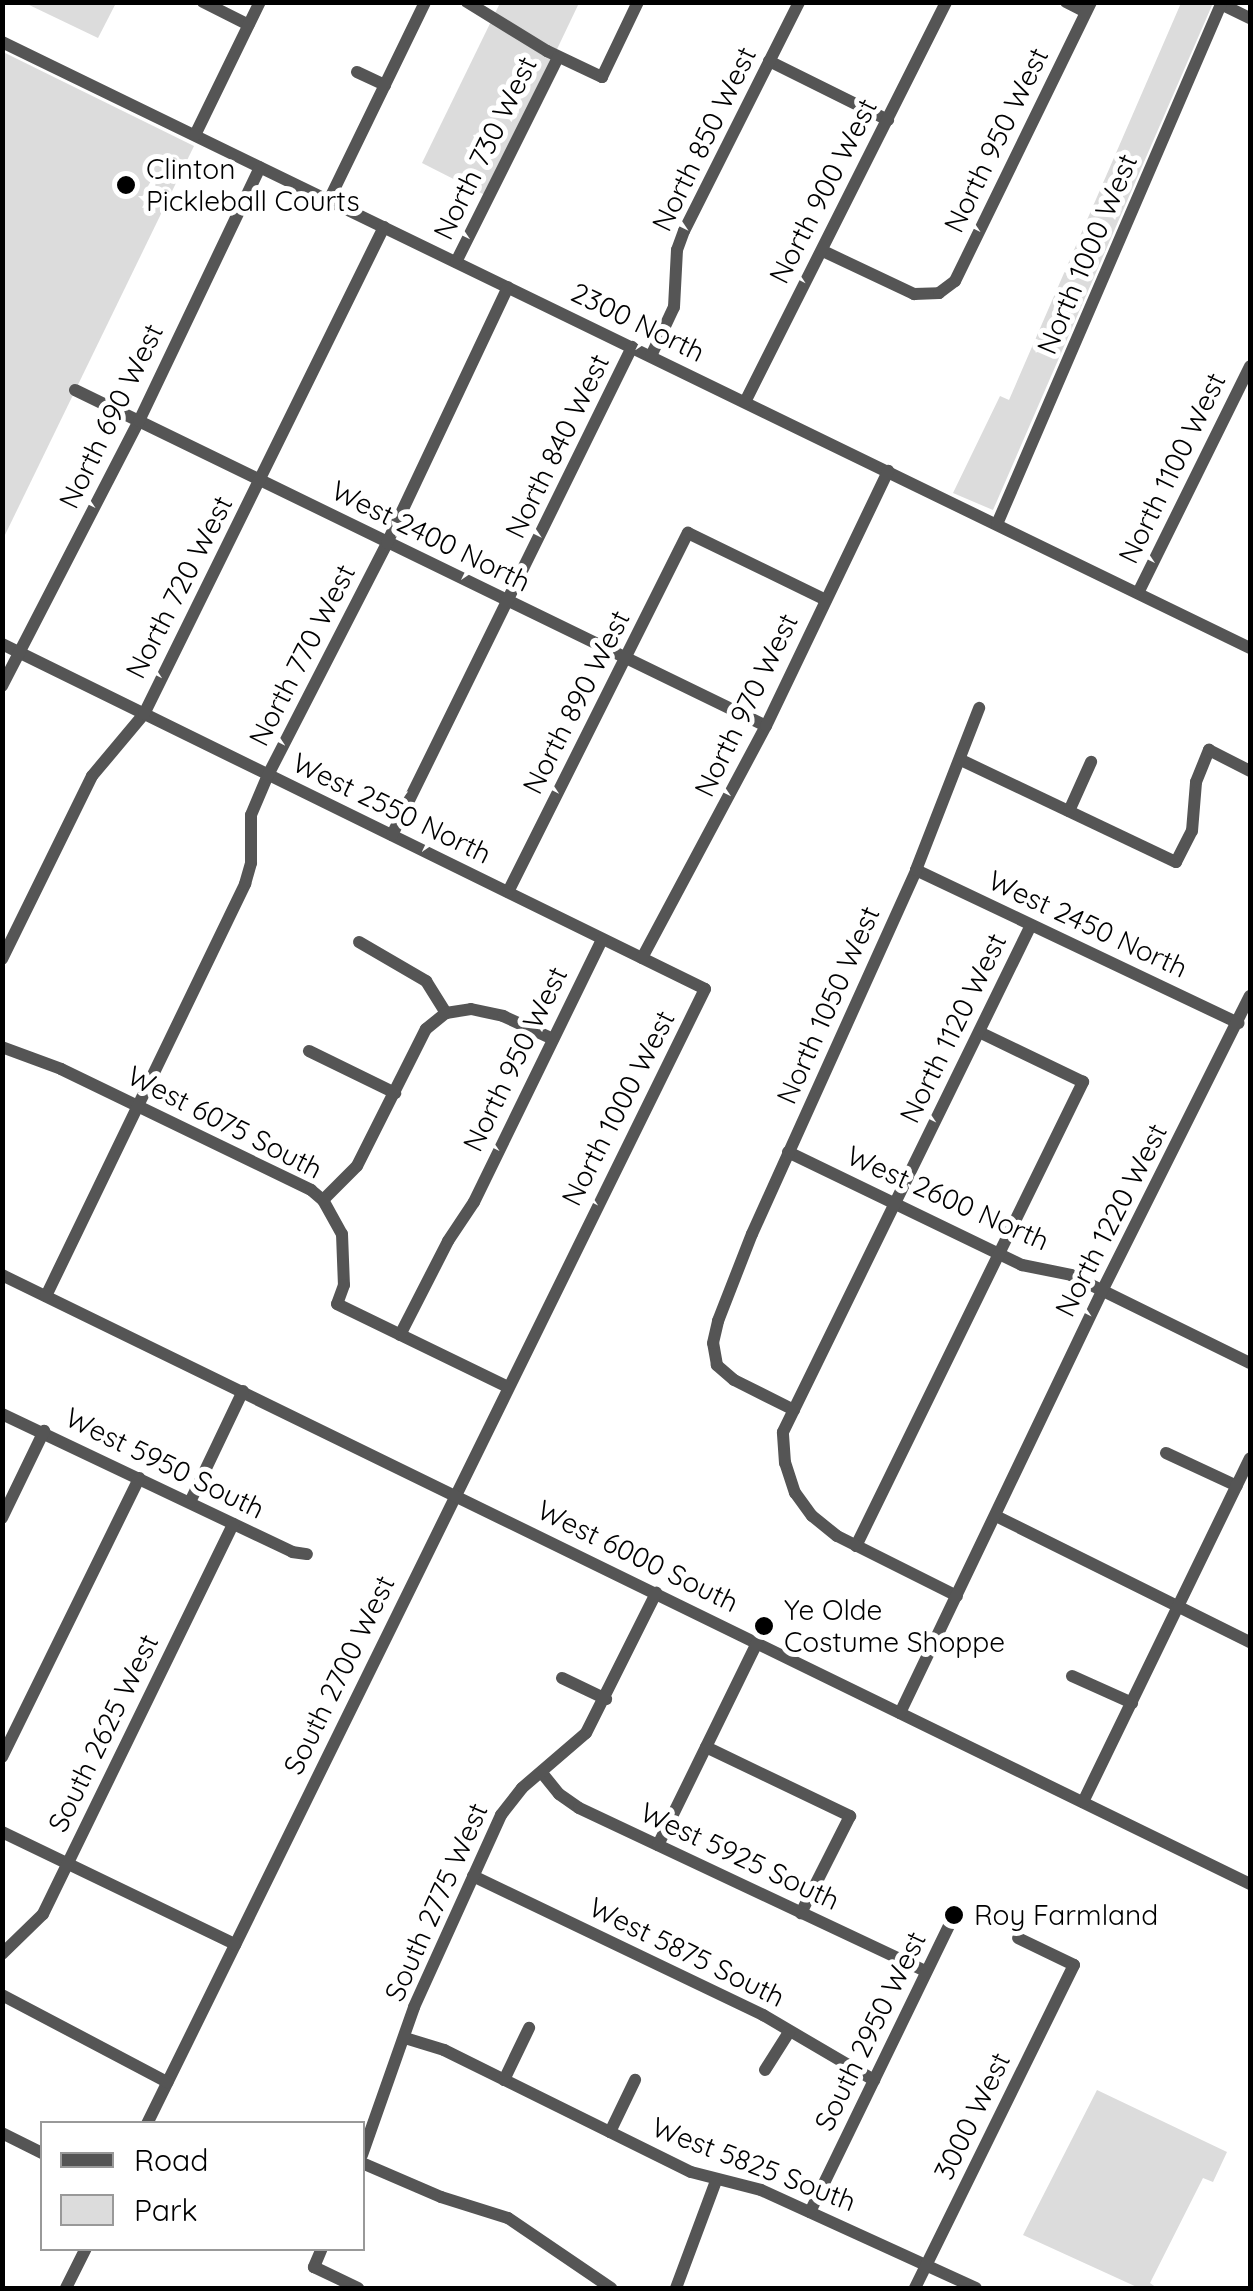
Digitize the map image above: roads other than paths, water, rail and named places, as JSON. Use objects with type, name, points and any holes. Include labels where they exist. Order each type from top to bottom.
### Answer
[{"type":"street","points":[[203,2],[249,25]]},
{"type":"street","points":[[195,135],[260,2]]},
{"type":"street","points":[[329,200],[426,2]]},
{"type":"street","points":[[467,2],[558,57],[602,78],[638,2]]},
{"type":"street","name":"North 850 West","points":[[651,356],[674,307],[677,250],[684,232],[799,2]]},
{"type":"street","name":"North 900 West","points":[[745,402],[946,2]]},
{"type":"street","points":[[1066,2],[1088,7]]},
{"type":"street","points":[[1222,4],[1250,18]]},
{"type":"street","name":"North 1000 West","points":[[997,524],[1222,4]]},
{"type":"street","name":"North 950 West","points":[[823,251],[914,294],[939,294],[955,281],[1088,7]]},
{"type":"street","name":"2300 North","points":[[2,42],[1250,648]]},
{"type":"street","name":"North 730 West","points":[[456,262],[558,57]]},
{"type":"street","points":[[769,61],[888,120]]},
{"type":"street","points":[[357,72],[385,86]]},
{"type":"street","name":"North 690 West","points":[[2,686],[139,421],[260,166]]},
{"type":"street","name":"North 720 West","points":[[2,959],[92,776],[144,714],[384,227]]},
{"type":"street","name":"North 770 West","points":[[46,1296],[245,884],[251,863],[251,814],[268,775],[387,542],[508,287]]},
{"type":"street","name":"North 840 West","points":[[392,836],[632,347]]},
{"type":"street","name":"North 1100 West","points":[[1138,593],[1250,366]]},
{"type":"street","name":"West 2400 North","points":[[75,390],[766,726]]},
{"type":"street","name":"North 970 West","points":[[642,958],[766,726],[888,471]]},
{"type":"street","name":"North 890 West","points":[[508,892],[688,533],[826,600]]},
{"type":"street","name":"West 2550 North","points":[[2,644],[705,989]]},
{"type":"street","name":"North 1050 West","points":[[794,1410],[734,1380],[717,1365],[714,1344],[718,1321],[788,1152],[916,870],[962,760],[979,708]]},
{"type":"street","points":[[962,760],[1176,862],[1192,831],[1196,782],[1210,750],[1250,771]]},
{"type":"street","points":[[1069,811],[1092,762]]},
{"type":"street","name":"West 2450 North","points":[[916,870],[1238,1024]]},
{"type":"street","name":"North 1120 West","points":[[856,1546],[812,1516],[795,1493],[785,1463],[783,1432],[1032,925]]},
{"type":"street","name":"North 950 West","points":[[400,1334],[448,1241],[474,1202],[602,938]]},
{"type":"street","points":[[359,942],[426,980],[446,1014]]},
{"type":"street","name":"North 1000 West","points":[[576,1248],[705,989]]},
{"type":"street","name":"North 1220 West","points":[[900,1713],[1102,1291],[1250,996]]},
{"type":"street","points":[[323,1200],[367,1150],[426,1029],[446,1014],[470,1008],[503,1016],[553,1040]]},
{"type":"street","points":[[957,1596],[856,1546],[1083,1082],[979,1032]]},
{"type":"street","name":"West 6075 South","points":[[2,1046],[138,1106],[311,1190],[323,1200],[342,1234],[344,1285],[337,1304],[400,1334]]},
{"type":"street","points":[[309,1052],[395,1092]]},
{"type":"street","name":"West 2600 North","points":[[788,1152],[1022,1266],[1071,1275],[1250,1363]]},
{"type":"street","name":"South 2700 West","points":[[148,2121],[576,1248]]},
{"type":"street","name":"West 6000 South","points":[[2,1274],[1250,1884]]},
{"type":"street","points":[[400,1334],[508,1387]]},
{"type":"street","points":[[190,1502],[244,1391]]},
{"type":"street","name":"West 5950 South","points":[[2,1414],[292,1552],[307,1554]]},
{"type":"street","points":[[2,1518],[44,1432]]},
{"type":"street","points":[[1166,1453],[1237,1486]]},
{"type":"street","points":[[1083,1802],[1250,1458]]},
{"type":"street","points":[[2,1757],[139,1478]]},
{"type":"street","points":[[996,1516],[1250,1642]]},
{"type":"street","name":"South 2625 West","points":[[2,1954],[43,1914],[233,1524]]},
{"type":"street","name":"South 2775 West","points":[[365,2147],[414,2006],[508,1802],[586,1733],[656,1593]]},
{"type":"street","points":[[658,1845],[756,1643]]},
{"type":"street","points":[[1072,1676],[1132,1703]]},
{"type":"street","points":[[562,1678],[606,1698]]},
{"type":"street","points":[[706,1746],[850,1816],[801,1913]]},
{"type":"street","name":"West 5925 South","points":[[542,1773],[580,1808],[926,1972]]},
{"type":"street","points":[[2,1832],[235,1944]]},
{"type":"street","name":"West 5875 South","points":[[473,1876],[762,2015],[874,2080]]},
{"type":"street","name":"South 2950 West","points":[[810,2212],[948,1926]]},
{"type":"street","name":"3000 West","points":[[915,2288],[1074,1966],[1018,1938]]},
{"type":"street","points":[[2,1996],[167,2082]]},
{"type":"street","points":[[504,2080],[529,2028]]},
{"type":"street","points":[[765,2070],[789,2032]]},
{"type":"street","name":"West 5825 South","points":[[405,2038],[444,2050],[716,2181],[761,2190],[976,2288]]},
{"type":"street","points":[[610,2132],[635,2080]]},
{"type":"street","points":[[2,2133],[40,2152]]},
{"type":"street","points":[[365,2164],[441,2197],[508,2218],[612,2288]]},
{"type":"street","points":[[676,2288],[716,2181]]},
{"type":"street","points":[[66,2288],[84,2251]]},
{"type":"street","points":[[321,2251],[314,2267],[358,2288]]},
{"type":"place","name":"Clinton Pickleball Courts","points":[[126,185]]},
{"type":"place","name":"Ye Olde Costume Shoppe","points":[[764,1626]]},
{"type":"place","name":"Roy Farmland","points":[[954,1915]]}]
